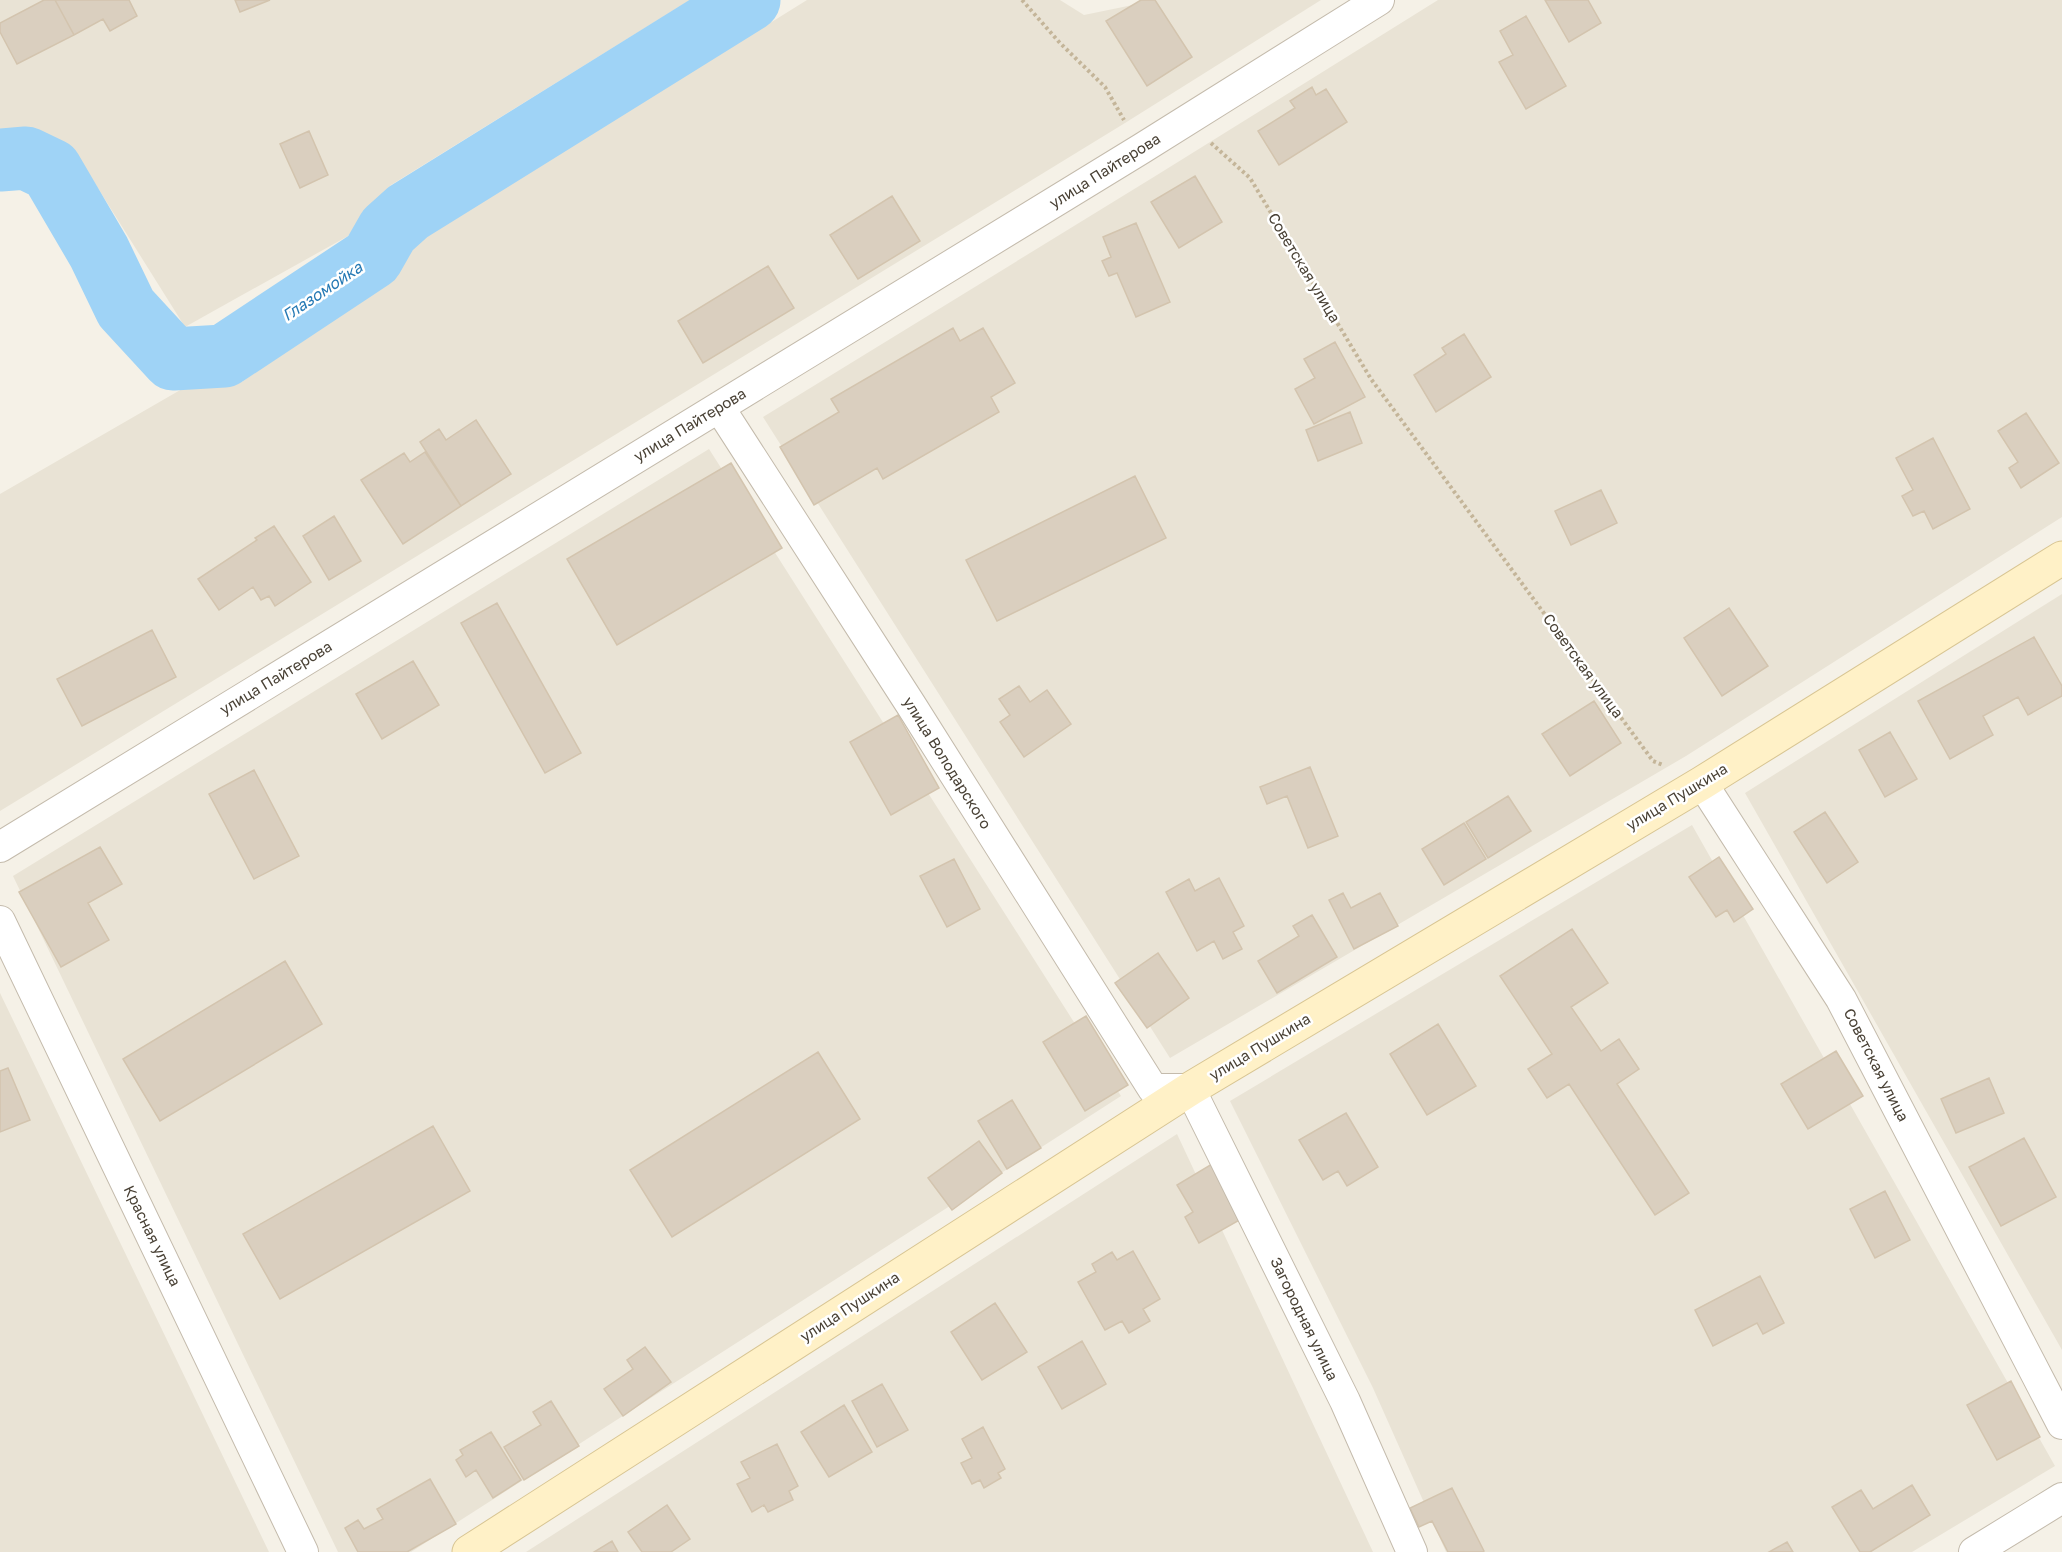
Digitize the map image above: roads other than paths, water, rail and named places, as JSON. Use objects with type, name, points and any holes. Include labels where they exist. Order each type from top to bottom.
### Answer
[{"type":"main road","name":"улица Пушкина","points":[[469,1552],[1190,1089],[1702,783],[2062,558]]},
{"type":"street","name":"улица Пайтерова","points":[[0,847],[1141,149],[1379,0]]},
{"type":"street","name":"улица Володарского","points":[[719,407],[918,715],[1153,1089],[1190,1089]]},
{"type":"street","name":"Советская улица","points":[[1702,783],[1841,999],[2062,1424]]},
{"type":"street","name":"Красная улица","points":[[0,921],[303,1552]]},
{"type":"street","name":"Загородная улица","points":[[1190,1089],[1345,1401],[1412,1552]]},
{"type":"street","points":[[1974,1552],[2062,1498]]},
{"type":"waterway","name":"Глазомойка","points":[[0,160],[26,158],[51,170],[99,252],[126,308],[173,359],[224,356],[372,258],[388,230],[408,212],[749,0]]}]
